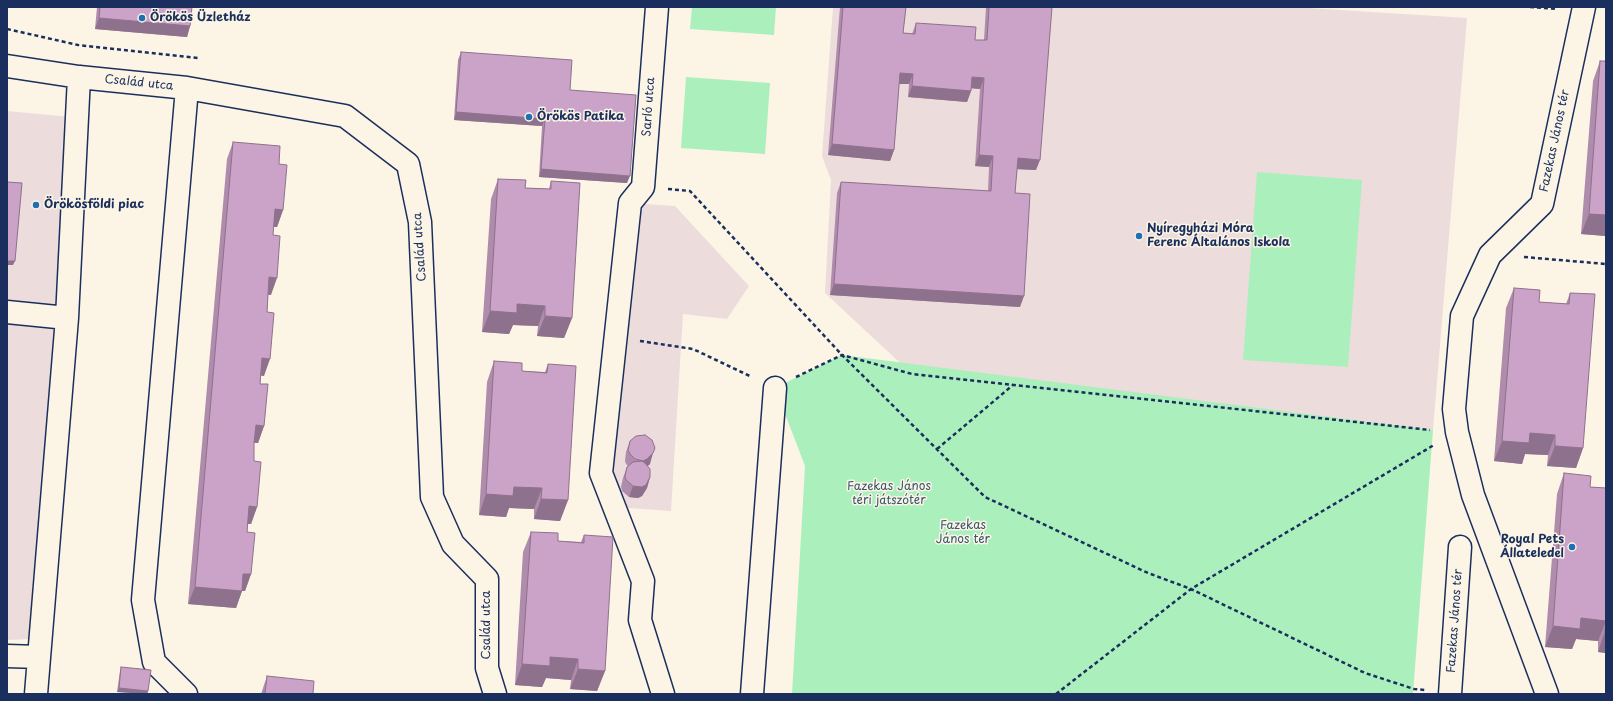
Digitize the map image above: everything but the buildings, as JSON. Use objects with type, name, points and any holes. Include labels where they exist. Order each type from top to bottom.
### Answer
[{"type":"street","name":"Sarló utca","points":[[657,7],[637,195],[616,338],[601,472],[643,580],[640,620],[663,694]]},
{"type":"street","name":"Fazekas János tér","points":[[1490,255],[1542,204],[1584,7]]},
{"type":"street","name":"Család utca","points":[[12,65],[79,77],[187,88],[345,116],[408,164],[420,222],[432,497],[453,544],[487,579],[487,668],[495,694]]},
{"type":"street","points":[[36,694],[67,318],[79,77]]},
{"type":"street","points":[[186,694],[154,662],[143,600],[187,88]]},
{"type":"street","points":[[1490,255],[1462,316],[1454,409],[1457,432],[1473,494],[1547,694]]},
{"type":"street","points":[[7,312],[67,318]]},
{"type":"street","points":[[752,694],[775,388]]},
{"type":"street","name":"Fazekas János tér","points":[[1450,693],[1460,547]]},
{"type":"street","points":[[7,656],[39,657]]},
{"type":"path","points":[[7,29],[78,45],[198,58]]},
{"type":"path","points":[[637,195],[690,191],[842,355],[985,497],[1148,573],[1191,589],[1365,673],[1414,689],[1450,693]]},
{"type":"path","points":[[1490,255],[1606,264]]},
{"type":"path","points":[[616,338],[692,349],[775,388],[842,355],[912,374],[1457,432]]},
{"type":"path","points":[[937,449],[1014,385]]},
{"type":"path","points":[[1056,694],[1191,589],[1457,432]]},
{"type":"shaded area","name":"Nyíregyházi Móra Ferenc Általános Iskola","points":[[833,7],[1293,7],[1467,18],[1433,430],[912,374],[825,293],[831,180],[822,156]]},
{"type":"shaded area","points":[[7,111],[71,117],[60,298],[30,639],[7,640]]},
{"type":"shaded area","points":[[630,203],[675,206],[749,286],[727,319],[683,314],[671,511],[614,507],[601,473]]},
{"type":"green space","points":[[692,7],[776,7],[774,35],[690,29]]},
{"type":"green space","points":[[686,77],[770,83],[765,154],[681,148]]},
{"type":"green space","points":[[1257,172],[1362,180],[1348,367],[1243,360]]},
{"type":"green space","name":"Fazekas János tér","points":[[842,355],[1433,430],[1413,694],[792,694],[805,466],[775,388]]},
{"type":"place","name":"Örökös Üzletház","points":[[142,18]]},
{"type":"place","name":"Örökös Patika","points":[[529,117]]},
{"type":"place","name":"Örökösföldi piac","points":[[36,205]]},
{"type":"place","name":"Nyíregyházi Móra Ferenc Általános Iskola","points":[[1139,236]]},
{"type":"place","name":"Royal Pets Állateledel","points":[[1572,547]]},
{"type":"park label","name":"Fazekas János téri játszótér","points":[[889,494]]}]
